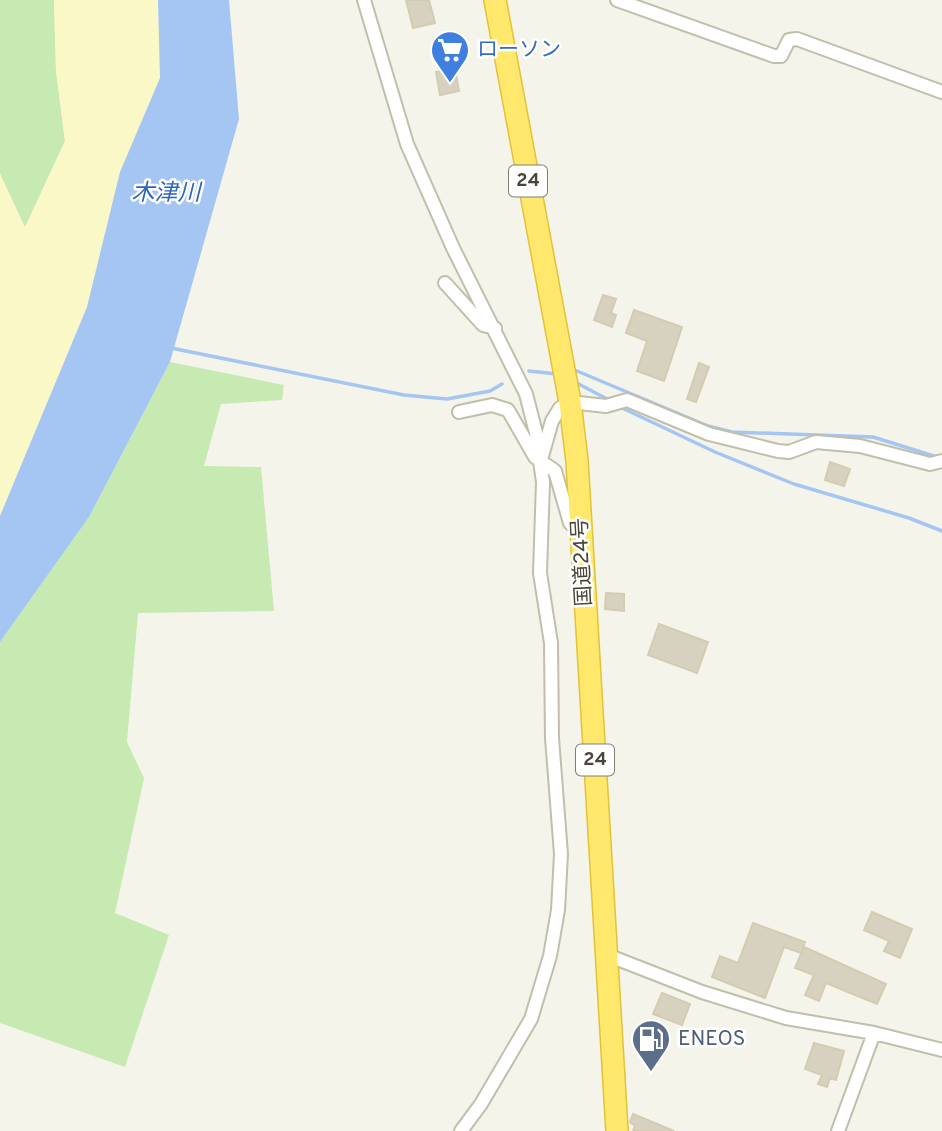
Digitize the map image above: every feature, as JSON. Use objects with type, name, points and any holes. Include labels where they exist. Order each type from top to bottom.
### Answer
[{"type":"highway","name":"国道24号","points":[[495,0],[569,396],[582,534],[617,1131]]},
{"type":"street","points":[[364,0],[407,144],[453,248],[526,394],[541,460],[540,573],[551,643],[552,738],[561,854],[558,910],[550,956],[531,1019],[481,1104],[461,1131]]},
{"type":"street","points":[[617,0],[774,56],[781,55],[789,40],[797,39],[942,92]]},
{"type":"street","points":[[445,282],[483,325],[495,328]]},
{"type":"street","points":[[541,460],[552,421],[569,396],[606,406],[627,400],[709,434],[778,451],[789,452],[816,442],[860,446],[930,464],[942,461]]},
{"type":"street","points":[[460,412],[492,405],[508,410],[523,440],[555,471],[570,523],[582,534]]},
{"type":"street","points":[[607,955],[702,992],[786,1018],[874,1033],[942,1050]]},
{"type":"street","points":[[838,1131],[874,1033]]},
{"type":"green space","points":[[0,0],[54,0],[56,70],[65,141],[25,228],[0,174]]},
{"type":"green space","points":[[170,362],[284,385],[282,400],[221,404],[204,466],[261,467],[274,611],[138,613],[127,742],[144,778],[115,913],[169,935],[125,1067],[0,1023],[0,642],[89,517]]},
{"type":"sand","points":[[54,0],[158,0],[160,78],[120,172],[87,307],[0,516],[0,174],[25,227],[65,141],[56,70]]},
{"type":"water","name":"木津川","points":[[158,0],[229,0],[239,119],[170,362],[89,517],[0,642],[0,516],[87,307],[120,172],[160,78]]},
{"type":"building","points":[[406,0],[429,0],[435,23],[413,28]]},
{"type":"building","points":[[455,69],[459,91],[440,95],[436,72]]},
{"type":"building","points":[[603,295],[616,299],[611,313],[616,315],[612,327],[594,320]]},
{"type":"building","points":[[634,310],[682,327],[664,381],[637,371],[647,341],[626,333]]},
{"type":"building","points":[[699,363],[709,367],[696,402],[687,399]]},
{"type":"building","points":[[830,462],[850,469],[844,486],[825,480]]},
{"type":"building","points":[[606,593],[624,594],[624,611],[605,609]]},
{"type":"building","points":[[659,624],[708,642],[697,673],[648,655]]},
{"type":"building","points":[[872,912],[912,929],[900,958],[884,951],[889,941],[864,930]]},
{"type":"building","points":[[753,923],[805,942],[801,953],[784,947],[765,998],[712,977],[720,956],[738,963]]},
{"type":"building","points":[[804,947],[886,984],[877,1004],[826,983],[819,1001],[805,995],[814,975],[795,968]]},
{"type":"building","points":[[662,993],[690,1004],[682,1025],[653,1014]]},
{"type":"building","points":[[814,1043],[844,1051],[836,1080],[830,1078],[827,1087],[818,1084],[822,1075],[805,1069]]},
{"type":"building","points":[[633,1114],[674,1131],[633,1131],[635,1126],[630,1122]]},
{"type":"waterway","points":[[171,348],[404,395],[447,399],[490,391],[502,384]]},
{"type":"waterway","points":[[529,371],[557,374]]},
{"type":"waterway","points":[[571,372],[577,371],[708,426],[732,432],[873,437],[937,457]]},
{"type":"waterway","points":[[573,381],[609,400]]},
{"type":"waterway","points":[[618,406],[715,452],[794,484],[909,518],[942,531]]},
{"type":"place","name":"ローソン","points":[[450,84]]},
{"type":"place","name":"ENEOS","points":[[651,1073]]}]
